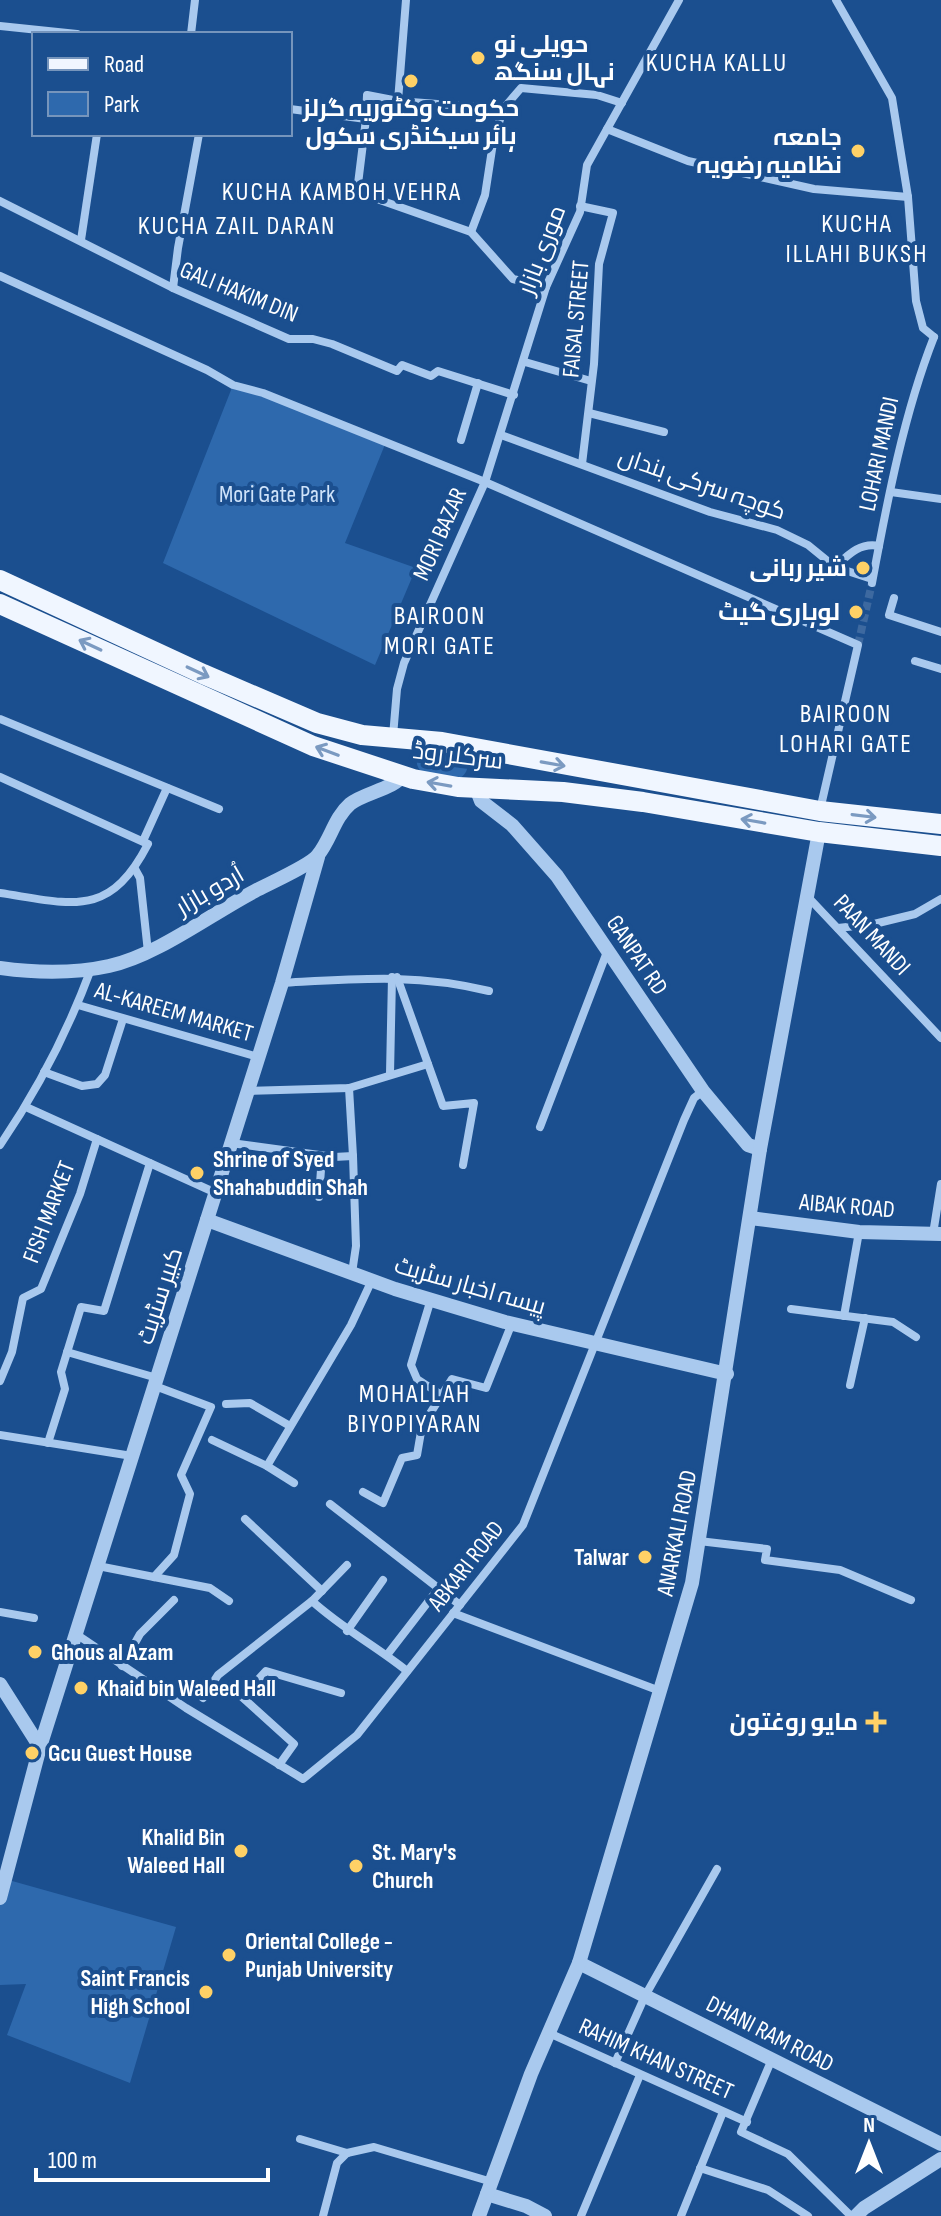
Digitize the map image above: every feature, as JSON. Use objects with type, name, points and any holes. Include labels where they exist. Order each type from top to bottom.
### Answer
[{"type":"main road","name":"سرکلر روڈ","points":[[0,580],[203,674],[338,730],[442,742],[820,811],[941,824]]},
{"type":"main road","name":"سرکلر روڈ","points":[[1,609],[313,746],[402,775],[449,786],[563,792],[643,802],[819,832],[941,846]]},
{"type":"main road","points":[[400,739],[402,775]]},
{"type":"main road","points":[[474,748],[478,764],[476,788]]},
{"type":"street","points":[[191,32],[195,0]]},
{"type":"street","points":[[398,101],[406,0]]},
{"type":"street","name":"موری بازار","points":[[485,482],[546,287],[580,206],[587,165],[679,0]]},
{"type":"street","points":[[836,0],[892,98],[908,197],[916,301],[923,328],[937,336]]},
{"type":"street","points":[[0,26],[58,32]]},
{"type":"street","points":[[471,232],[485,195],[493,143],[503,109],[521,88],[597,95],[622,103]]},
{"type":"street","points":[[503,109],[398,101],[367,95],[357,192],[471,232],[513,279],[546,287]]},
{"type":"street","points":[[292,109],[366,119]]},
{"type":"street","points":[[607,129],[688,161],[814,189],[908,197]]},
{"type":"street","points":[[81,240],[97,136]]},
{"type":"street","points":[[173,288],[199,136]]},
{"type":"street","name":"GALI HAKIM DIN","points":[[0,201],[173,288],[289,339],[313,339],[397,371],[402,365],[431,376],[438,371],[514,395]]},
{"type":"street","name":"FAISAL STREET","points":[[580,206],[613,213],[599,264],[589,413],[582,464]]},
{"type":"street","points":[[0,276],[207,370],[233,385],[263,393],[485,482],[858,645],[820,811]]},
{"type":"street","name":"LOHARI MANDI","points":[[872,581],[910,404],[937,336]]},
{"type":"street","points":[[525,362],[591,381]]},
{"type":"street","points":[[461,440],[478,383]]},
{"type":"street","points":[[589,413],[664,432]]},
{"type":"street","name":"کوچہ سرکی بنداں","points":[[501,435],[710,512],[777,530],[808,545],[835,567],[872,581]]},
{"type":"street","name":"MORI BAZAR","points":[[400,739],[396,697],[404,663],[485,482]]},
{"type":"street","points":[[891,492],[941,499]]},
{"type":"street","points":[[835,567],[864,545],[879,546]]},
{"type":"street","points":[[894,598],[889,615],[941,632]]},
{"type":"street","points":[[915,661],[941,669]]},
{"type":"street","points":[[0,719],[219,809]]},
{"type":"street","points":[[318,857],[330,831],[348,806],[367,793],[396,783],[402,775]]},
{"type":"street","points":[[0,777],[148,844],[135,869],[115,889],[91,902],[57,902],[0,893]]},
{"type":"street","points":[[143,841],[167,788]]},
{"type":"street","name":"GANPAT RD","points":[[476,788],[481,801],[512,825],[537,852],[703,1091],[748,1145],[760,1149]]},
{"type":"street","name":"ANARKALI ROAD","points":[[479,2216],[579,1963],[692,1583],[760,1149],[819,832]]},
{"type":"street","name":"اُردو بازار","points":[[0,968],[64,972],[111,966],[148,952],[318,857]]},
{"type":"street","name":"کبیر سٹریٹ","points":[[0,1898],[40,1747],[282,983],[318,857]]},
{"type":"street","points":[[135,869],[140,878],[148,952]]},
{"type":"street","name":"PAAN MANDI","points":[[806,895],[941,1038]]},
{"type":"street","points":[[838,928],[874,924],[915,914],[941,899]]},
{"type":"street","points":[[540,1127],[607,952]]},
{"type":"street","points":[[0,1145],[26,1107],[78,1005],[91,969]]},
{"type":"street","points":[[282,983],[394,977],[456,982],[489,991]]},
{"type":"street","points":[[394,977],[443,1106],[474,1103],[463,1165]]},
{"type":"street","points":[[390,1074],[394,977]]},
{"type":"street","name":"AL-KAREEM MARKET","points":[[78,1005],[258,1057]]},
{"type":"street","points":[[44,1072],[82,1086],[97,1084],[105,1075],[123,1019]]},
{"type":"street","points":[[248,1091],[349,1088],[428,1064]]},
{"type":"street","points":[[349,1088],[356,1246],[352,1273]]},
{"type":"street","name":"ABKARI ROAD","points":[[76,1634],[303,1779],[357,1735],[523,1525],[684,1120],[694,1098],[703,1091]]},
{"type":"street","points":[[26,1107],[216,1193]]},
{"type":"street","name":"FISH MARKET","points":[[0,1381],[12,1352],[23,1298],[41,1289],[80,1194],[97,1139]]},
{"type":"street","points":[[231,1143],[322,1156],[353,1156]]},
{"type":"street","points":[[319,1197],[322,1156]]},
{"type":"street","points":[[48,1443],[65,1389],[61,1372],[81,1307],[104,1311],[150,1163]]},
{"type":"street","points":[[937,1234],[941,1184]]},
{"type":"street","name":"AIBAK ROAD","points":[[750,1218],[859,1232],[937,1234]]},
{"type":"street","name":"پیسہ اخبار سٹریٹ","points":[[207,1220],[372,1280],[512,1323],[727,1374]]},
{"type":"street","points":[[844,1316],[859,1232]]},
{"type":"street","points":[[267,1466],[351,1325],[372,1280]]},
{"type":"street","points":[[431,1299],[411,1365],[417,1379],[440,1394]]},
{"type":"street","points":[[791,1309],[893,1322],[916,1337]]},
{"type":"street","points":[[850,1385],[865,1318]]},
{"type":"street","points":[[363,1492],[383,1503],[402,1458],[417,1455],[422,1426],[452,1379],[486,1388],[512,1323]]},
{"type":"street","points":[[67,1352],[156,1382],[211,1407],[181,1475],[190,1494],[174,1555],[154,1577]]},
{"type":"street","points":[[226,1404],[250,1403],[290,1426]]},
{"type":"street","points":[[0,1435],[132,1456]]},
{"type":"street","points":[[212,1440],[267,1466],[294,1483]]},
{"type":"street","points":[[330,1504],[438,1589],[456,1609],[660,1691]]},
{"type":"street","points":[[245,1519],[322,1591]]},
{"type":"street","points":[[699,1541],[767,1549],[765,1560],[840,1570],[911,1600]]},
{"type":"street","points":[[203,1698],[218,1675],[312,1601],[347,1565]]},
{"type":"street","points":[[98,1566],[210,1588],[229,1601]]},
{"type":"street","points":[[347,1631],[383,1580]]},
{"type":"street","points":[[387,1655],[438,1589]]},
{"type":"street","points":[[122,1666],[140,1634],[174,1600]]},
{"type":"street","points":[[312,1601],[347,1631],[407,1671]]},
{"type":"street","points":[[0,1612],[34,1618]]},
{"type":"street","points":[[279,1765],[294,1744],[242,1697],[266,1671],[341,1693]]},
{"type":"street","points":[[0,1684],[40,1747]]},
{"type":"street","points":[[615,2063],[645,1996],[717,1869]]},
{"type":"street","name":"DHANI RAM ROAD","points":[[579,1963],[941,2144]]},
{"type":"street","name":"RAHIM KHAN STREET","points":[[549,2033],[747,2122]]},
{"type":"street","name":"RAHIM KHAN STREET","points":[[772,2059],[741,2132],[788,2154],[854,2216]]},
{"type":"street","points":[[581,2216],[640,2075]]},
{"type":"street","points":[[681,2216],[723,2112]]},
{"type":"street","points":[[300,2139],[347,2153],[374,2147],[490,2188],[545,2216]]},
{"type":"street","points":[[323,2216],[337,2163],[347,2153]]},
{"type":"street","points":[[854,2216],[941,2159]]},
{"type":"street","points":[[700,2168],[768,2190],[808,2216]]},
{"type":"green space","name":"Mori Gate Park","points":[[233,385],[386,442],[345,543],[416,568],[375,665],[163,563]]},
{"type":"green space","points":[[431,748],[464,756],[467,766],[464,775],[458,779],[423,774],[417,758]]},
{"type":"green space","points":[[5,1879],[176,1927],[130,2083],[7,2035],[26,1984],[0,1985],[0,1898]]},
{"type":"tunnel","points":[[858,645],[872,583]]},
{"type":"place","name":"حویلی نو نہال سنگھ","points":[[478,58]]},
{"type":"place","name":"حکومت وکٹوریہ گرلز ہائر سیکنڈری سکول","points":[[411,81]]},
{"type":"place","name":"جامعہ نظامیہ رضویہ","points":[[858,151]]},
{"type":"place","name":"شیر ربانی","points":[[863,568]]},
{"type":"place","name":"لوہاری گیٹ","points":[[856,612]]},
{"type":"place","name":"Shrine of Syed Shahabuddin Shah","points":[[197,1173]]},
{"type":"place","name":"Talwar","points":[[645,1557]]},
{"type":"place","name":"Ghous al Azam","points":[[35,1652]]},
{"type":"place","name":"Khaid bin Waleed Hall","points":[[81,1688]]},
{"type":"place","name":"مایو روغتون","points":[[876,1722]]},
{"type":"place","name":"Gcu Guest House","points":[[32,1753]]},
{"type":"place","name":"Khalid Bin Waleed Hall","points":[[241,1851]]},
{"type":"place","name":"St. Mary's Church","points":[[356,1866]]},
{"type":"place","name":"Oriental College - Punjab University","points":[[229,1955]]},
{"type":"place","name":"Saint Francis High School","points":[[206,1992]]},
{"type":"district","name":"KUCHA KALLU","points":[[717,63]]},
{"type":"district","name":"KUCHA KAMBOH VEHRA","points":[[342,192]]},
{"type":"district","name":"KUCHA ZAIL DARAN","points":[[237,226]]},
{"type":"district","name":"KUCHA ILLAHI BUKSH","points":[[857,239]]},
{"type":"district","name":"BAIROON MORI GATE","points":[[440,631]]},
{"type":"district","name":"BAIROON LOHARI GATE","points":[[846,729]]},
{"type":"district","name":"MOHALLAH BIYOPIYARAN","points":[[415,1409]]}]
